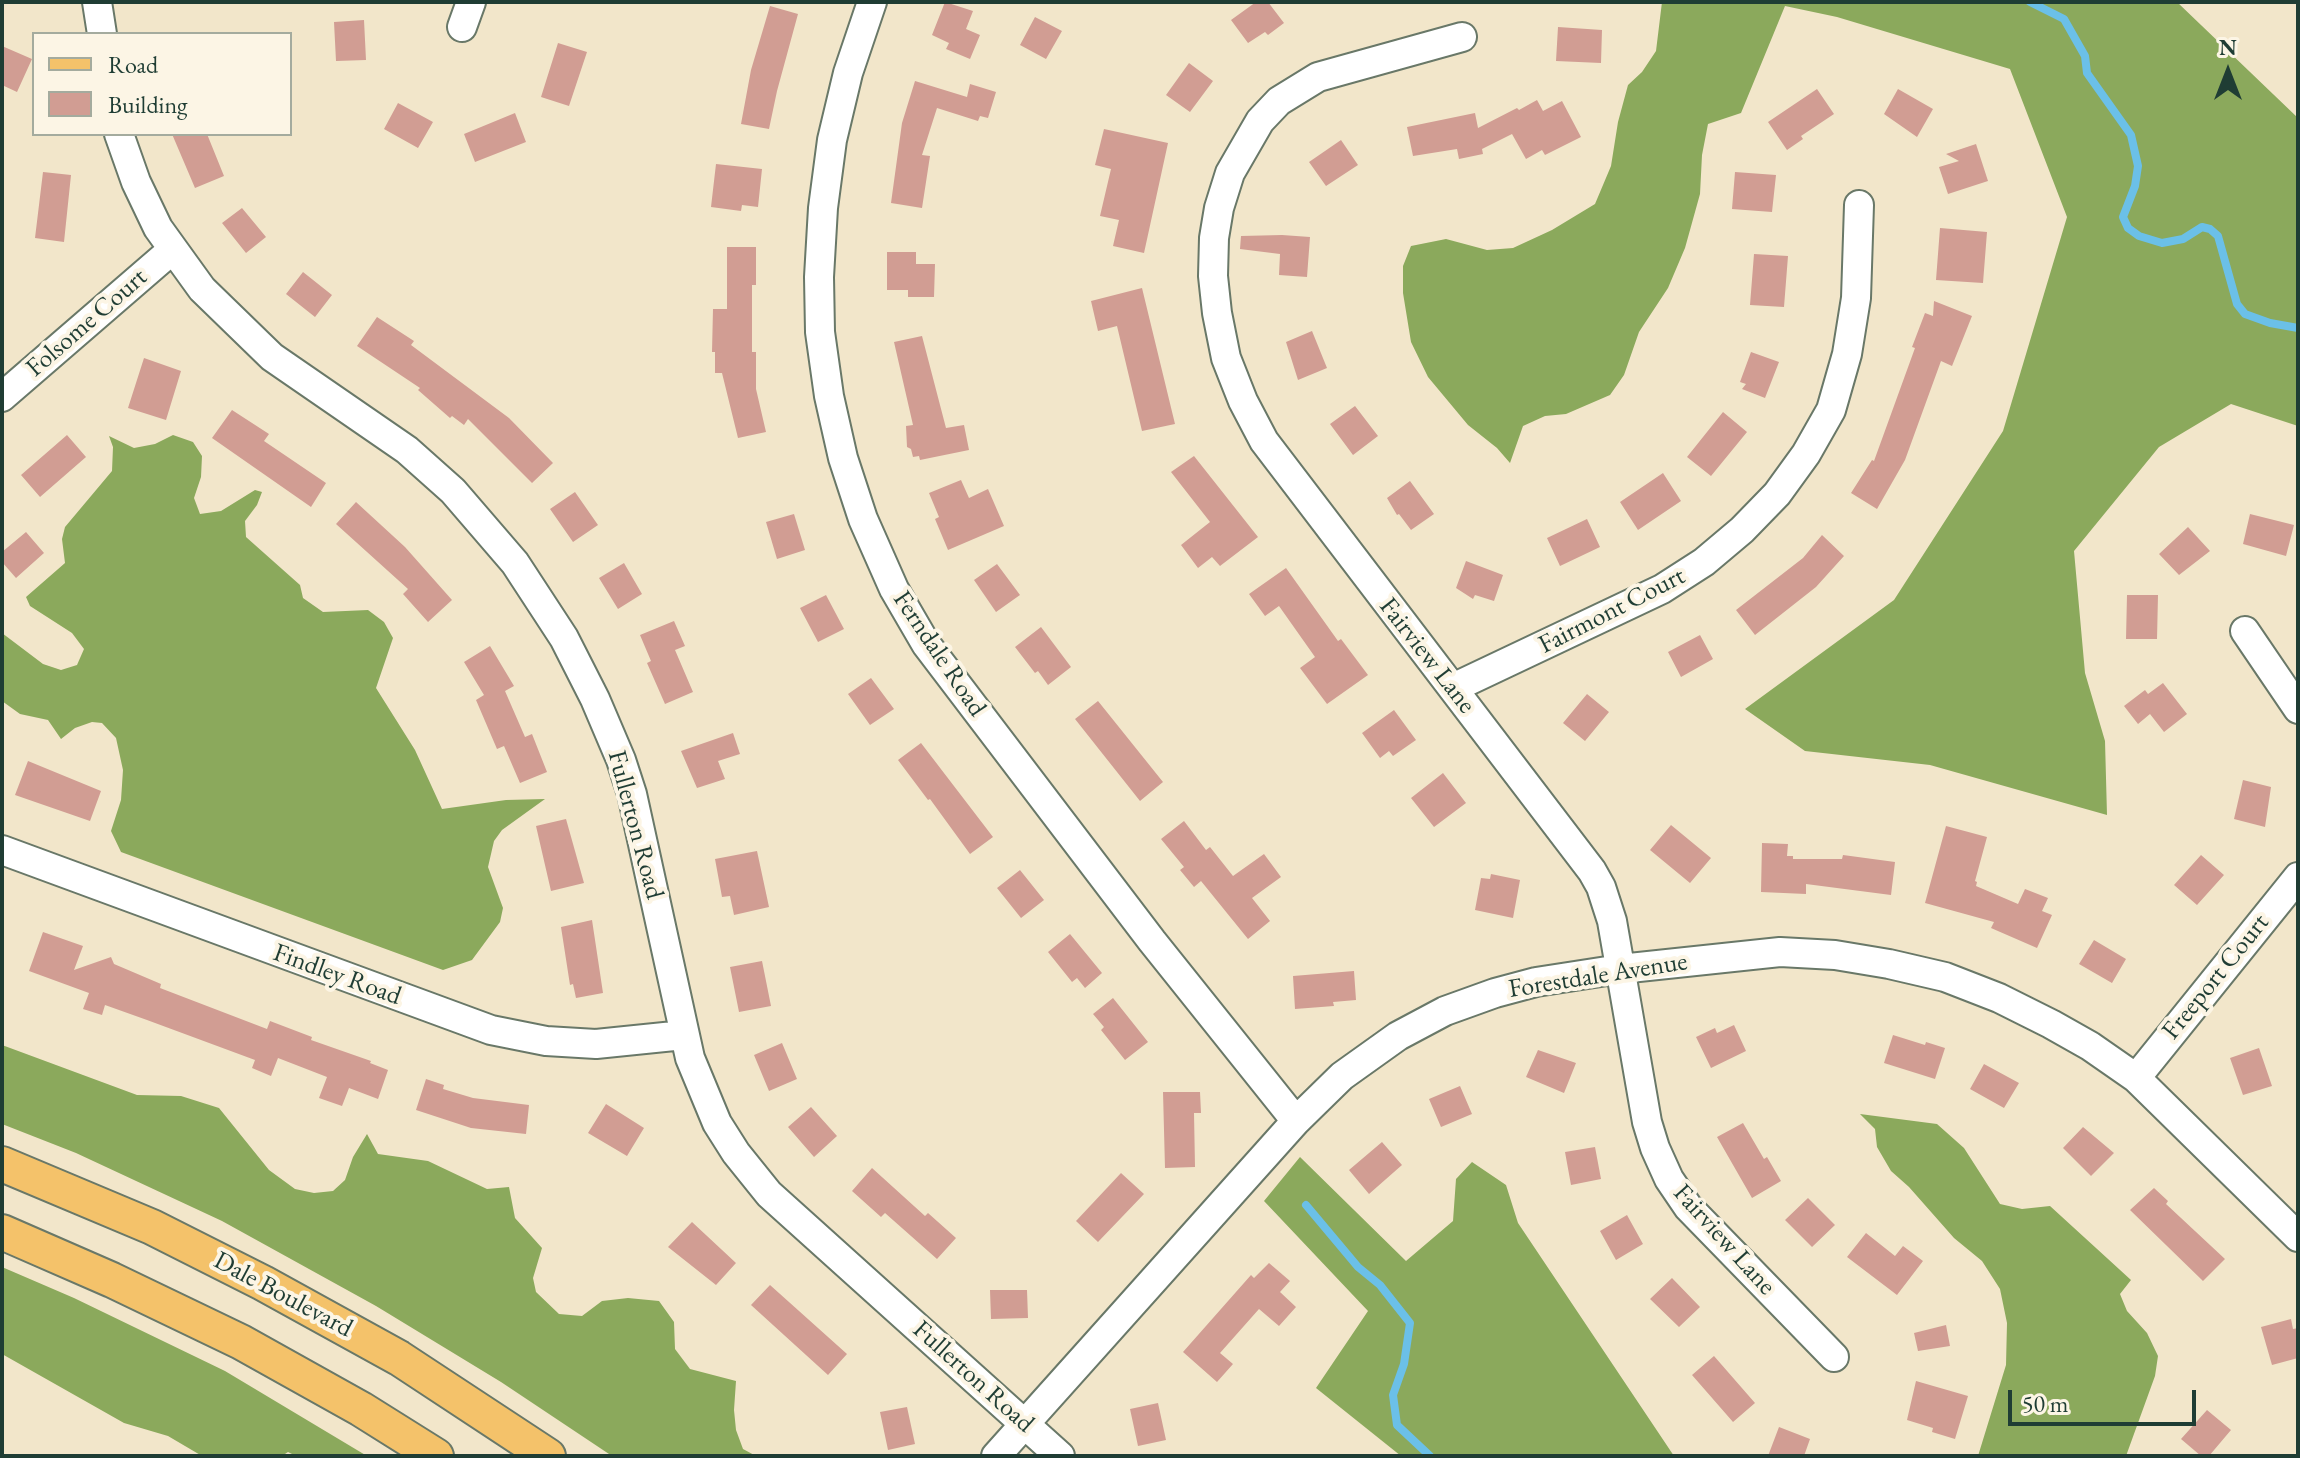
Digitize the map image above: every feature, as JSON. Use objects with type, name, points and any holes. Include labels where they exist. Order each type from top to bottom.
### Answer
[{"type":"main road","name":"Dale Boulevard","points":[[2,1164],[152,1227],[263,1283],[399,1358],[548,1456]]},
{"type":"main road","points":[[2,1232],[241,1342],[361,1409],[436,1456]]},
{"type":"street","points":[[97,2],[102,32]]},
{"type":"street","name":"Ferndale Road","points":[[872,2],[848,73],[832,140],[823,208],[819,277],[820,332],[829,396],[843,458],[863,519],[894,589],[926,644],[1152,941],[1296,1121]]},
{"type":"street","name":"Fairview Lane","points":[[1462,37],[1338,70],[1302,85],[1279,101],[1260,121],[1230,173],[1214,238],[1213,276],[1226,358],[1243,401],[1264,441],[1592,871],[1606,902],[1647,1122],[1669,1179],[1688,1207],[1834,1357]]},
{"type":"street","name":"Fullerton Road","points":[[120,136],[146,205],[172,250],[217,306],[272,357],[407,450],[453,491],[494,536],[546,608],[580,668],[621,760],[632,794],[684,1035],[698,1082],[717,1123],[736,1153],[769,1194],[1060,1456]]},
{"type":"street","name":"Fairmont Court","points":[[1453,688],[1662,589],[1704,562],[1777,494],[1806,454],[1831,410],[1847,354],[1856,298],[1859,205]]},
{"type":"street","name":"Folsome Court","points":[[2,397],[172,250]]},
{"type":"street","points":[[2245,631],[2298,709]]},
{"type":"street","name":"Findley Road","points":[[2,850],[491,1030],[546,1041],[596,1044],[684,1035]]},
{"type":"street","name":"Freeport Court","points":[[2136,1078],[2298,877]]},
{"type":"street","name":"Forestdale Avenue","points":[[996,1456],[1296,1121],[1342,1076],[1372,1053],[1445,1011],[1536,982],[1620,969],[1780,952],[1835,955],[1945,977],[1999,998],[2090,1046],[2136,1078],[2298,1237]]},
{"type":"green space","points":[[1662,2],[2177,2],[2298,118],[2298,426],[2231,404],[2159,447],[2074,551],[2085,673],[2105,741],[2107,815],[1930,765],[1805,751],[1745,709],[1894,600],[2003,431],[2067,217],[2010,69],[1837,17],[1785,6],[1741,113],[1708,124],[1702,155],[1700,194],[1685,248],[1668,288],[1639,332],[1624,375],[1610,395],[1566,414],[1545,416],[1523,426],[1510,463],[1497,448],[1468,425],[1428,377],[1411,342],[1403,293],[1403,266],[1411,246],[1446,239],[1487,250],[1513,248],[1552,230],[1595,204],[1611,166],[1628,85],[1642,72],[1656,51]]},
{"type":"green space","points":[[173,435],[193,442],[202,456],[201,477],[194,498],[200,514],[221,511],[255,490],[262,492],[245,521],[246,537],[300,585],[303,598],[323,612],[368,610],[384,622],[393,638],[376,688],[415,750],[442,809],[506,800],[545,799],[502,830],[494,841],[488,867],[503,908],[500,922],[472,960],[443,970],[121,852],[111,831],[121,800],[123,770],[116,738],[102,723],[92,722],[75,728],[61,739],[48,720],[20,714],[2,701],[2,633],[43,664],[61,670],[77,665],[84,649],[72,633],[30,606],[26,597],[65,563],[62,539],[65,527],[112,471],[113,447],[109,436],[134,448],[155,444]]},
{"type":"green space","points":[[2,1045],[137,1095],[181,1096],[219,1108],[269,1170],[295,1189],[314,1193],[333,1191],[345,1180],[353,1157],[367,1134],[378,1154],[428,1161],[487,1189],[509,1187],[515,1218],[542,1248],[533,1278],[536,1292],[559,1314],[582,1316],[602,1301],[628,1298],[659,1301],[674,1322],[675,1349],[690,1369],[736,1381],[736,1430],[743,1449],[756,1456],[612,1456],[501,1382],[376,1306],[222,1221],[76,1153],[2,1124]]},
{"type":"green space","points":[[1860,1114],[1937,1124],[1964,1148],[2000,1204],[2022,1209],[2050,1206],[2131,1280],[2120,1294],[2127,1311],[2147,1333],[2158,1356],[2155,1376],[2126,1456],[1978,1456],[2006,1365],[2007,1323],[2000,1289],[1982,1261],[1954,1238],[1891,1171],[1877,1147],[1875,1129]]},
{"type":"green space","points":[[1300,1157],[1406,1261],[1453,1221],[1456,1179],[1472,1162],[1506,1185],[1518,1223],[1674,1456],[1401,1456],[1316,1388],[1368,1311],[1264,1201]]},
{"type":"green space","points":[[2,1267],[225,1371],[367,1456],[296,1456],[288,1452],[282,1456],[202,1456],[168,1436],[124,1423],[2,1354]]},
{"type":"building","points":[[945,2],[973,11],[966,29],[980,35],[970,59],[946,49],[949,43],[932,35]]},
{"type":"building","points":[[1256,2],[1268,2],[1284,23],[1268,35],[1265,32],[1248,43],[1231,20]]},
{"type":"building","points":[[770,6],[798,14],[769,129],[741,124],[751,70]]},
{"type":"building","points":[[1035,17],[1062,31],[1046,59],[1020,45]]},
{"type":"building","points":[[364,20],[366,60],[336,61],[334,22]]},
{"type":"building","points":[[1558,27],[1602,30],[1601,63],[1556,61]]},
{"type":"building","points":[[558,43],[587,52],[569,106],[541,97]]},
{"type":"building","points":[[2,46],[32,59],[17,92],[2,85]]},
{"type":"building","points":[[1189,63],[1213,81],[1190,112],[1166,95]]},
{"type":"building","points":[[915,81],[967,97],[970,84],[996,92],[988,118],[980,116],[978,121],[937,108],[922,155],[930,156],[922,208],[891,203],[902,123]]},
{"type":"building","points":[[1817,89],[1834,114],[1801,136],[1803,139],[1787,150],[1768,122]]},
{"type":"building","points":[[1898,89],[1933,109],[1917,137],[1884,114]]},
{"type":"building","points":[[1537,100],[1543,111],[1562,101],[1581,137],[1545,155],[1542,150],[1526,159],[1512,134],[1482,149],[1483,154],[1459,159],[1457,149],[1413,156],[1407,127],[1475,113],[1478,128]]},
{"type":"building","points":[[398,103],[433,122],[418,148],[384,129]]},
{"type":"building","points":[[515,113],[526,142],[475,162],[464,134]]},
{"type":"building","points":[[1104,129],[1168,143],[1144,253],[1113,246],[1119,220],[1100,216],[1111,169],[1095,165]]},
{"type":"building","points":[[173,136],[208,136],[224,176],[195,188]]},
{"type":"building","points":[[1341,140],[1358,165],[1326,186],[1309,162]]},
{"type":"building","points":[[1976,144],[1988,181],[1948,194],[1939,167],[1959,161],[1946,154]]},
{"type":"building","points":[[716,164],[762,169],[758,207],[742,205],[741,211],[711,207]]},
{"type":"building","points":[[43,172],[71,175],[64,242],[35,238]]},
{"type":"building","points":[[1735,172],[1776,175],[1772,212],[1732,209]]},
{"type":"building","points":[[242,208],[266,237],[246,253],[222,223]]},
{"type":"building","points":[[1940,228],[1987,232],[1983,283],[1936,280]]},
{"type":"building","points":[[1241,236],[1310,237],[1307,277],[1279,275],[1280,254],[1240,249]]},
{"type":"building","points":[[727,247],[756,247],[756,285],[752,285],[752,352],[756,352],[756,389],[766,432],[738,438],[722,373],[715,373],[715,352],[712,352],[713,309],[727,309]]},
{"type":"building","points":[[887,252],[916,252],[916,264],[935,264],[934,297],[908,297],[908,290],[887,290]]},
{"type":"building","points":[[1754,254],[1788,256],[1784,307],[1750,305]]},
{"type":"building","points":[[303,272],[332,295],[315,317],[286,294]]},
{"type":"building","points":[[1142,288],[1175,424],[1142,431],[1117,326],[1098,331],[1091,301]]},
{"type":"building","points":[[1934,301],[1972,316],[1952,366],[1941,361],[1905,460],[1877,509],[1851,493],[1874,461],[1915,348],[1912,347],[1925,313],[1933,316]]},
{"type":"building","points":[[377,317],[414,341],[411,345],[509,418],[553,463],[532,483],[468,419],[464,425],[452,416],[450,418],[418,390],[420,388],[357,346]]},
{"type":"building","points":[[1312,331],[1327,368],[1298,380],[1286,342]]},
{"type":"building","points":[[922,336],[946,428],[964,425],[969,450],[920,460],[919,456],[913,457],[911,449],[907,447],[906,426],[913,425],[894,342]]},
{"type":"building","points":[[1751,352],[1779,362],[1765,398],[1742,389],[1746,384],[1740,382]]},
{"type":"building","points":[[144,358],[181,371],[166,420],[128,408]]},
{"type":"building","points":[[1355,406],[1378,436],[1353,455],[1330,424]]},
{"type":"building","points":[[232,410],[269,434],[264,441],[326,483],[311,507],[212,438]]},
{"type":"building","points":[[1723,412],[1747,432],[1711,476],[1687,457]]},
{"type":"building","points":[[67,435],[86,457],[40,497],[21,475]]},
{"type":"building","points":[[1194,456],[1258,537],[1220,566],[1212,557],[1198,568],[1181,545],[1210,522],[1171,472]]},
{"type":"building","points":[[1663,473],[1681,501],[1638,530],[1620,502]]},
{"type":"building","points":[[961,480],[969,498],[988,489],[1004,526],[948,550],[935,519],[939,517],[929,493]]},
{"type":"building","points":[[1410,481],[1434,514],[1411,530],[1387,498]]},
{"type":"building","points":[[575,492],[598,525],[573,542],[550,509]]},
{"type":"building","points":[[356,502],[405,547],[452,600],[428,622],[403,594],[408,589],[336,524]]},
{"type":"building","points":[[794,514],[805,550],[777,559],[766,522]]},
{"type":"building","points":[[2250,514],[2294,525],[2286,556],[2243,544]]},
{"type":"building","points":[[1587,519],[1600,547],[1560,566],[1547,538]]},
{"type":"building","points":[[2188,527],[2210,551],[2179,575],[2159,554]]},
{"type":"building","points":[[26,532],[44,553],[16,578],[2,562],[2,552]]},
{"type":"building","points":[[1822,535],[1844,556],[1816,587],[1755,635],[1736,610],[1803,558]]},
{"type":"building","points":[[1466,561],[1503,575],[1494,601],[1475,595],[1473,599],[1456,588]]},
{"type":"building","points":[[624,563],[642,594],[618,609],[599,578]]},
{"type":"building","points":[[997,564],[1020,595],[996,612],[974,580]]},
{"type":"building","points":[[1286,568],[1338,641],[1341,639],[1368,675],[1327,704],[1300,668],[1315,657],[1279,606],[1265,616],[1249,594]]},
{"type":"building","points":[[826,595],[844,629],[818,642],[800,608]]},
{"type":"building","points":[[2127,595],[2158,595],[2157,639],[2126,639]]},
{"type":"building","points":[[674,621],[685,646],[675,650],[693,692],[665,704],[647,663],[651,661],[640,635]]},
{"type":"building","points":[[1041,627],[1071,667],[1048,685],[1015,647]]},
{"type":"building","points":[[1700,635],[1713,659],[1681,677],[1668,652]]},
{"type":"building","points":[[490,646],[514,686],[505,691],[525,737],[532,734],[547,772],[520,783],[504,746],[497,749],[476,700],[484,695],[464,662]]},
{"type":"building","points":[[871,678],[894,709],[870,725],[848,694]]},
{"type":"building","points":[[2163,683],[2187,714],[2164,732],[2150,714],[2138,724],[2124,706],[2145,690],[2148,694]]},
{"type":"building","points":[[1587,694],[1609,712],[1585,741],[1563,723]]},
{"type":"building","points":[[1098,701],[1163,782],[1140,801],[1075,719]]},
{"type":"building","points":[[1394,710],[1416,740],[1393,756],[1389,751],[1380,758],[1362,733]]},
{"type":"building","points":[[733,733],[740,754],[718,761],[725,779],[697,788],[681,751]]},
{"type":"building","points":[[921,743],[993,837],[970,854],[898,760]]},
{"type":"building","points":[[28,761],[101,791],[90,821],[15,795]]},
{"type":"building","points":[[1443,773],[1466,803],[1434,827],[1411,798]]},
{"type":"building","points":[[2243,780],[2271,787],[2265,827],[2234,819]]},
{"type":"building","points":[[566,819],[584,883],[551,891],[536,826]]},
{"type":"building","points":[[1184,821],[1206,850],[1210,847],[1233,876],[1264,854],[1281,877],[1252,898],[1270,921],[1248,939],[1201,881],[1194,887],[1180,870],[1184,867],[1161,839]]},
{"type":"building","points":[[1671,825],[1711,858],[1690,883],[1650,850]]},
{"type":"building","points":[[1946,826],[1987,837],[1976,886],[2018,904],[2025,889],[2048,898],[2042,911],[2052,915],[2037,948],[1991,928],[1994,922],[1925,903]]},
{"type":"building","points":[[1762,843],[1788,844],[1787,856],[1793,856],[1793,859],[1842,859],[1843,855],[1895,862],[1891,895],[1806,884],[1806,894],[1761,892]]},
{"type":"building","points":[[757,851],[769,907],[734,915],[730,896],[722,897],[715,859]]},
{"type":"building","points":[[2201,855],[2224,875],[2197,905],[2174,885]]},
{"type":"building","points":[[1020,870],[1044,900],[1021,918],[997,888]]},
{"type":"building","points":[[1491,874],[1520,880],[1513,918],[1475,910],[1481,878],[1490,879]]},
{"type":"building","points":[[592,920],[603,993],[576,998],[573,984],[570,985],[561,927]]},
{"type":"building","points":[[43,932],[83,946],[74,970],[111,957],[114,964],[161,984],[160,988],[267,1029],[270,1021],[312,1037],[311,1040],[371,1061],[388,1070],[378,1099],[349,1088],[342,1106],[319,1098],[327,1077],[278,1058],[271,1076],[252,1068],[255,1060],[105,1005],[102,1015],[83,1009],[89,993],[29,971]]},
{"type":"building","points":[[1070,934],[1102,973],[1085,988],[1077,978],[1072,982],[1048,952]]},
{"type":"building","points":[[2094,940],[2126,959],[2112,983],[2079,964]]},
{"type":"building","points":[[762,961],[771,1006],[739,1012],[730,967]]},
{"type":"building","points":[[1354,971],[1356,1000],[1333,1002],[1334,1006],[1295,1009],[1293,976]]},
{"type":"building","points":[[1113,998],[1148,1042],[1125,1060],[1101,1030],[1104,1027],[1093,1014]]},
{"type":"building","points":[[1734,1025],[1746,1051],[1711,1068],[1696,1037],[1715,1028],[1717,1033]]},
{"type":"building","points":[[1893,1035],[1945,1048],[1935,1079],[1884,1063]]},
{"type":"building","points":[[782,1043],[797,1079],[769,1091],[754,1055]]},
{"type":"building","points":[[2259,1048],[2272,1086],[2243,1095],[2230,1058]]},
{"type":"building","points":[[1538,1050],[1576,1063],[1564,1093],[1526,1077]]},
{"type":"building","points":[[1984,1064],[2019,1083],[2004,1108],[1970,1089]]},
{"type":"building","points":[[426,1079],[444,1085],[443,1089],[473,1098],[529,1105],[526,1134],[471,1128],[416,1110]]},
{"type":"building","points":[[1460,1086],[1472,1114],[1441,1127],[1429,1099]]},
{"type":"building","points":[[1163,1092],[1200,1092],[1201,1113],[1194,1113],[1195,1167],[1165,1168]]},
{"type":"building","points":[[606,1104],[644,1128],[627,1156],[588,1133]]},
{"type":"building","points":[[811,1107],[837,1136],[814,1157],[788,1127]]},
{"type":"building","points":[[1743,1123],[1781,1181],[1752,1198],[1717,1137]]},
{"type":"building","points":[[2083,1127],[2114,1153],[2091,1176],[2063,1148]]},
{"type":"building","points":[[1382,1142],[1402,1165],[1369,1194],[1349,1170]]},
{"type":"building","points":[[1595,1147],[1601,1179],[1571,1185],[1565,1152]]},
{"type":"building","points":[[872,1168],[925,1216],[928,1213],[956,1238],[937,1259],[885,1213],[881,1217],[852,1191]]},
{"type":"building","points":[[1121,1173],[1144,1194],[1098,1242],[1076,1221]]},
{"type":"building","points":[[2154,1188],[2168,1201],[2166,1204],[2225,1259],[2203,1281],[2130,1210]]},
{"type":"building","points":[[1808,1198],[1835,1225],[1812,1247],[1785,1220]]},
{"type":"building","points":[[1627,1215],[1643,1244],[1616,1260],[1600,1231]]},
{"type":"building","points":[[692,1222],[736,1263],[716,1285],[668,1247]]},
{"type":"building","points":[[1866,1233],[1895,1256],[1903,1246],[1923,1261],[1897,1295],[1847,1257]]},
{"type":"building","points":[[1269,1263],[1290,1281],[1280,1292],[1296,1307],[1279,1326],[1259,1309],[1220,1353],[1233,1364],[1217,1382],[1183,1352],[1251,1275],[1254,1278]]},
{"type":"building","points":[[1672,1278],[1700,1307],[1679,1327],[1650,1299]]},
{"type":"building","points":[[770,1285],[847,1354],[828,1375],[751,1305]]},
{"type":"building","points":[[990,1290],[1027,1290],[1028,1318],[991,1319]]},
{"type":"building","points":[[2291,1319],[2293,1329],[2298,1328],[2298,1358],[2272,1365],[2261,1327]]},
{"type":"building","points":[[1946,1325],[1950,1346],[1918,1351],[1914,1333]]},
{"type":"building","points":[[1714,1356],[1755,1403],[1733,1422],[1692,1375]]},
{"type":"building","points":[[1916,1381],[1968,1396],[1955,1439],[1907,1420]]},
{"type":"building","points":[[1158,1403],[1166,1440],[1138,1446],[1130,1409]]},
{"type":"building","points":[[907,1407],[915,1444],[888,1450],[880,1412]]},
{"type":"building","points":[[2207,1410],[2231,1430],[2209,1456],[2201,1456],[2181,1439]]},
{"type":"building","points":[[1779,1427],[1810,1439],[1804,1456],[1768,1456]]},
{"type":"waterway","points":[[2030,2],[2064,19],[2085,56],[2087,73],[2131,135],[2138,166],[2135,186],[2123,217],[2128,228],[2139,236],[2162,243],[2183,239],[2202,227],[2210,229],[2218,236],[2237,304],[2245,314],[2298,328]]},
{"type":"waterway","points":[[1306,1205],[1358,1267],[1380,1285],[1410,1323],[1404,1364],[1393,1395],[1397,1425],[1430,1456]]}]
